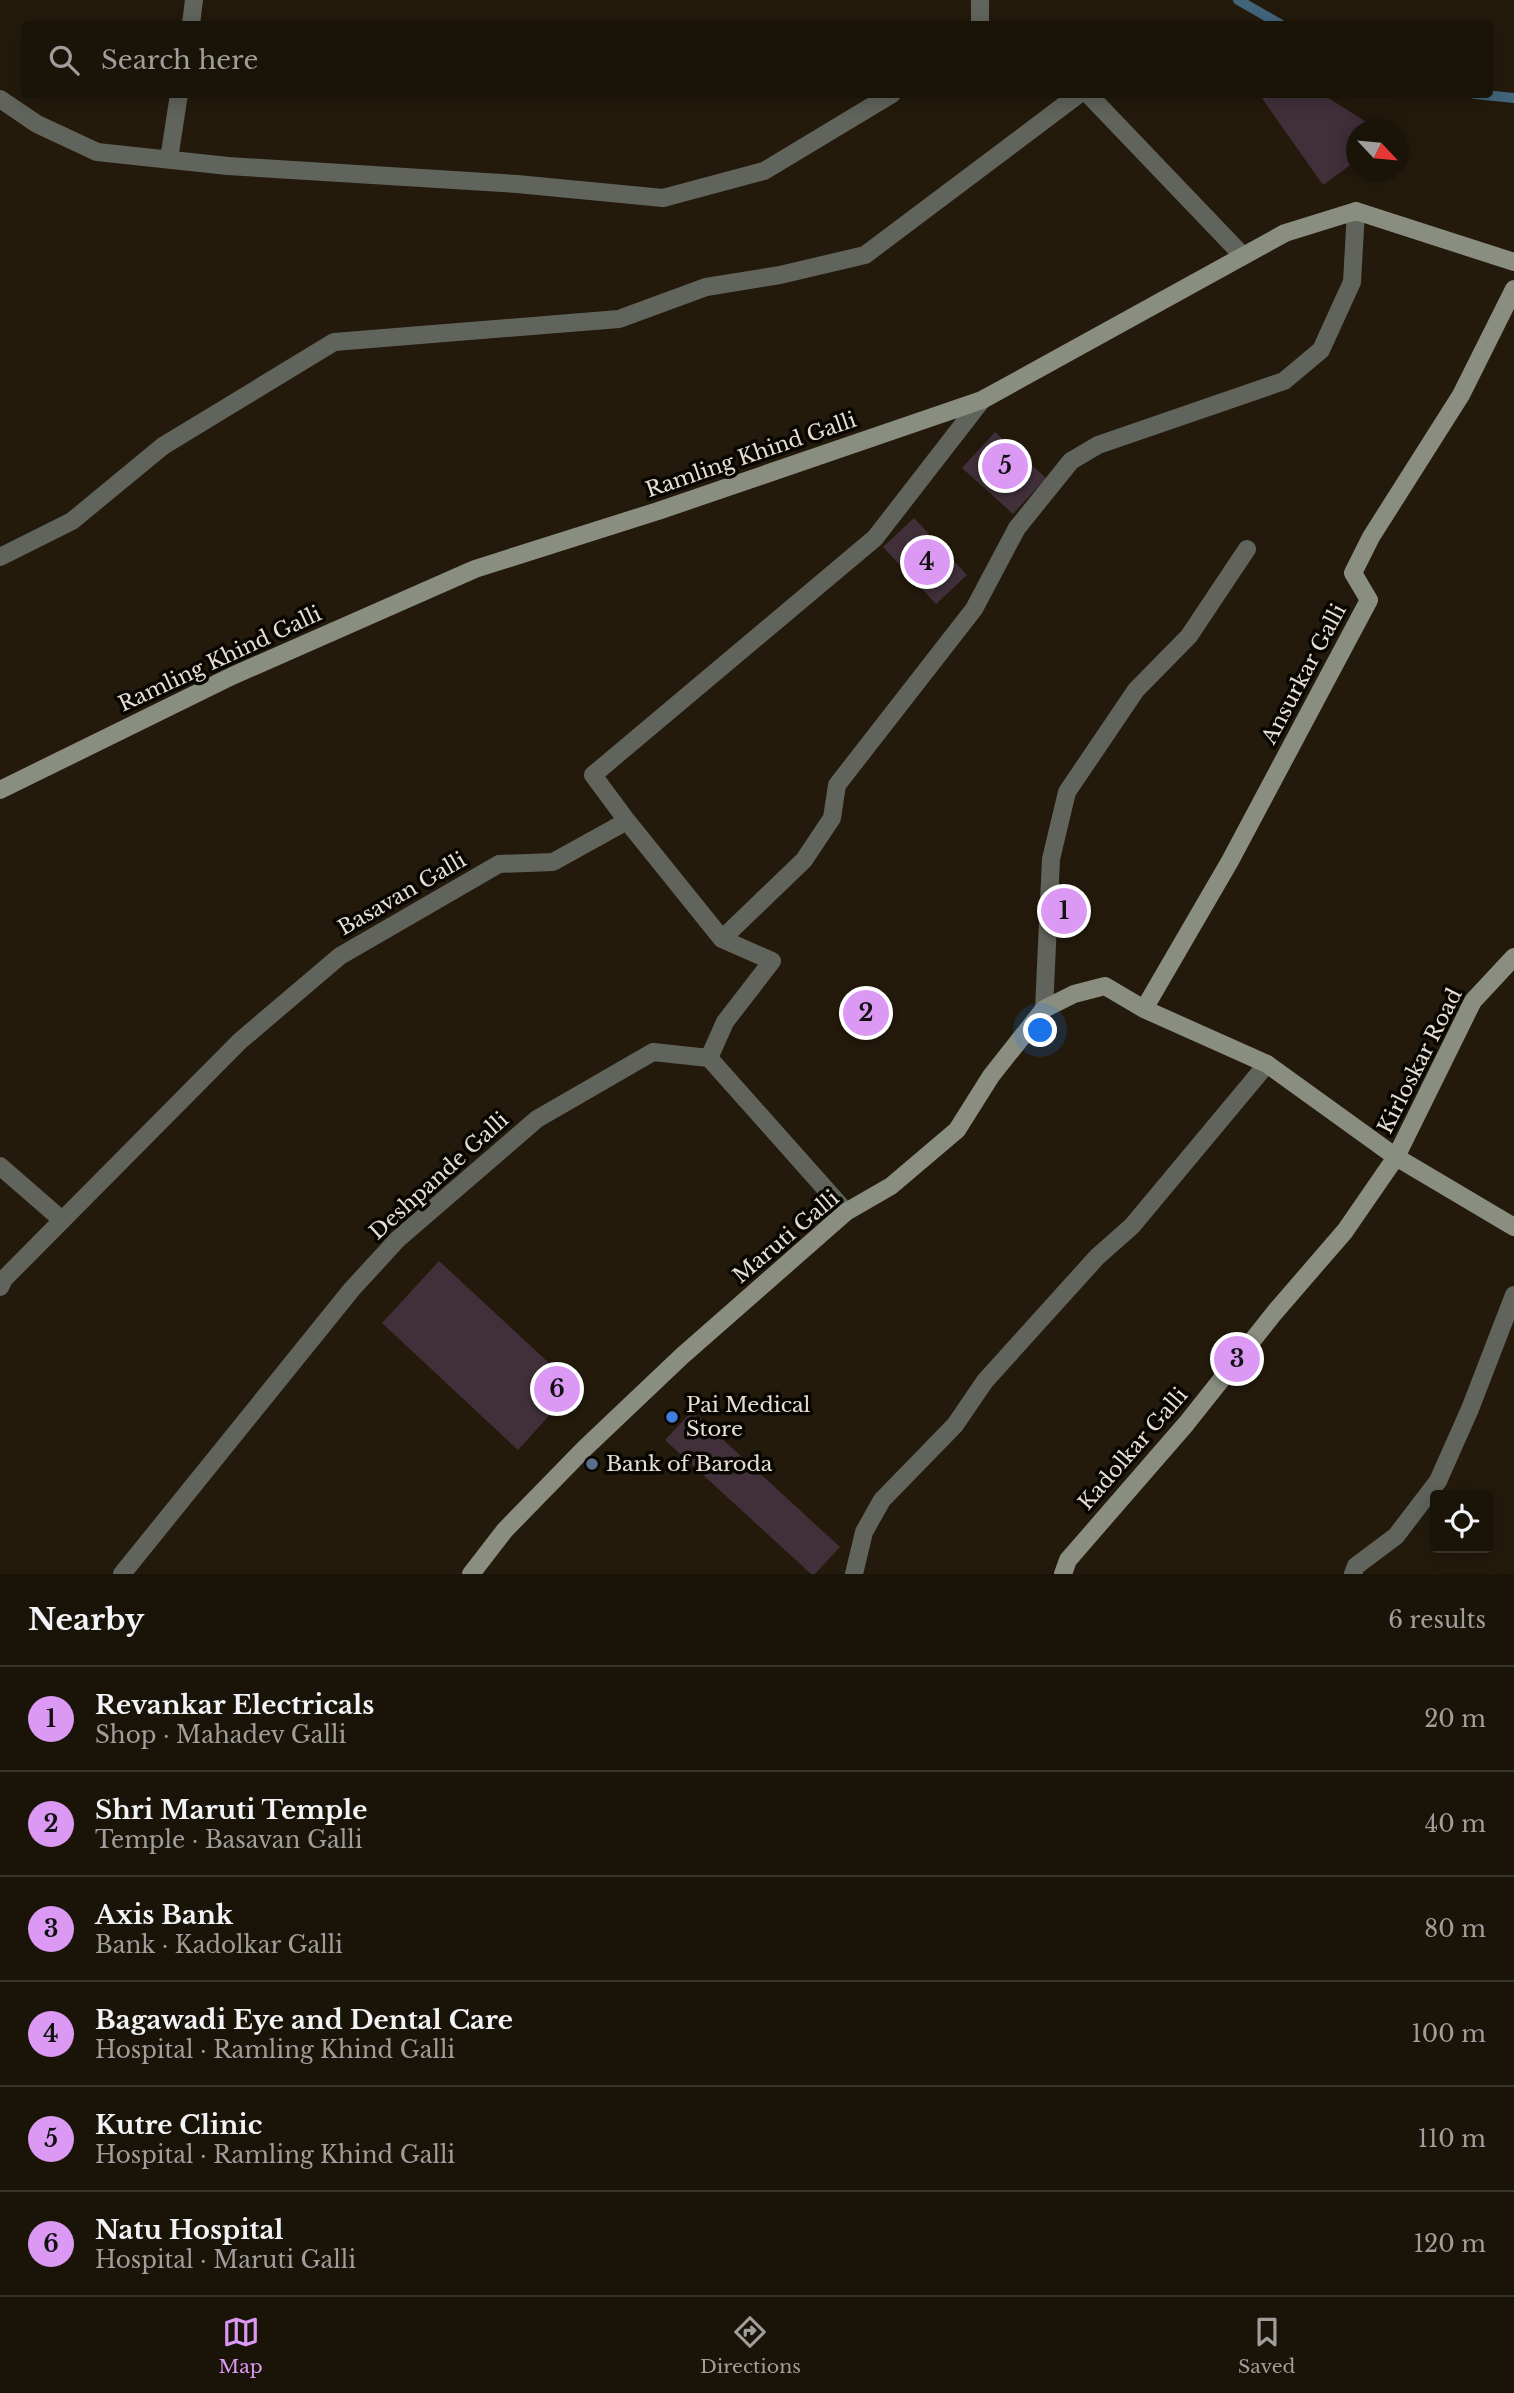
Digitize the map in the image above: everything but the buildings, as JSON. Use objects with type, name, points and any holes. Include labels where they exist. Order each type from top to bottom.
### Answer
[{"type":"street","points":[[191,21],[194,0]]},
{"type":"street","points":[[980,0],[980,21]]},
{"type":"street","points":[[169,159],[178,98]]},
{"type":"street","points":[[0,99],[37,124],[97,152],[228,166],[517,184],[663,198],[764,171],[885,98]]},
{"type":"street","points":[[0,557],[72,521],[163,446],[334,342],[619,319],[706,287],[780,275],[865,255],[1074,98]]},
{"type":"street","points":[[1092,98],[1243,256]]},
{"type":"street","points":[[722,939],[804,860],[832,818],[837,785],[974,609],[1017,528],[1071,461],[1098,445],[1284,381],[1321,350],[1352,282],[1356,211],[1514,262]]},
{"type":"street","name":"Ramling Khind Galli","points":[[0,790],[232,676],[475,569],[658,511],[982,400],[1285,233],[1356,211]]},
{"type":"street","name":"Ansurkar Galli","points":[[1144,1009],[1230,861],[1369,600],[1353,573],[1371,537],[1461,395],[1514,289]]},
{"type":"street","points":[[846,1212],[709,1058],[725,1022],[772,961],[722,939],[593,775],[875,538],[982,400]]},
{"type":"street","points":[[1044,1009],[1051,859],[1067,792],[1136,690],[1189,636],[1247,549]]},
{"type":"street","name":"Basavan Galli","points":[[0,1287],[4,1279],[240,1041],[340,956],[499,864],[552,862],[627,821]]},
{"type":"street","name":"Kirloskar Road","points":[[1396,1157],[1473,1001],[1514,957]]},
{"type":"street","name":"Maruti Galli","points":[[471,1574],[505,1530],[585,1448],[682,1356],[846,1212],[891,1186],[957,1130],[991,1076],[1044,1009],[1074,994],[1105,986],[1144,1009]]},
{"type":"street","points":[[1144,1009],[1267,1064],[1396,1157],[1514,1227]]},
{"type":"street","name":"Deshpande Galli","points":[[122,1574],[344,1299],[398,1240],[537,1119],[653,1052],[709,1058]]},
{"type":"street","points":[[854,1574],[864,1532],[882,1500],[955,1424],[985,1381],[1097,1257],[1132,1226],[1267,1064]]},
{"type":"street","name":"Kadolkar Galli","points":[[1063,1574],[1068,1560],[1186,1424],[1275,1312],[1345,1231],[1396,1157]]},
{"type":"street","points":[[0,1166],[62,1220]]},
{"type":"street","points":[[1353,1574],[1356,1566],[1396,1536],[1438,1481],[1471,1409],[1514,1295]]},
{"type":"waterway","points":[[1238,0],[1275,21]]},
{"type":"waterway","points":[[1493,96],[1514,98]]},
{"type":"place","name":"Kutre Clinic","points":[[1005,466]]},
{"type":"place","name":"Bagawadi Eye and Dental Care","points":[[927,562]]},
{"type":"place","name":"Revankar Electricals","points":[[1064,911]]},
{"type":"place","name":"Shri Maruti Temple","points":[[866,1013]]},
{"type":"place","name":"Axis Bank","points":[[1237,1359]]},
{"type":"place","name":"Natu Hospital","points":[[557,1389]]},
{"type":"place","name":"Pai Medical Store","points":[[672,1417]]},
{"type":"place","name":"Bank of Baroda","points":[[592,1464]]}]
